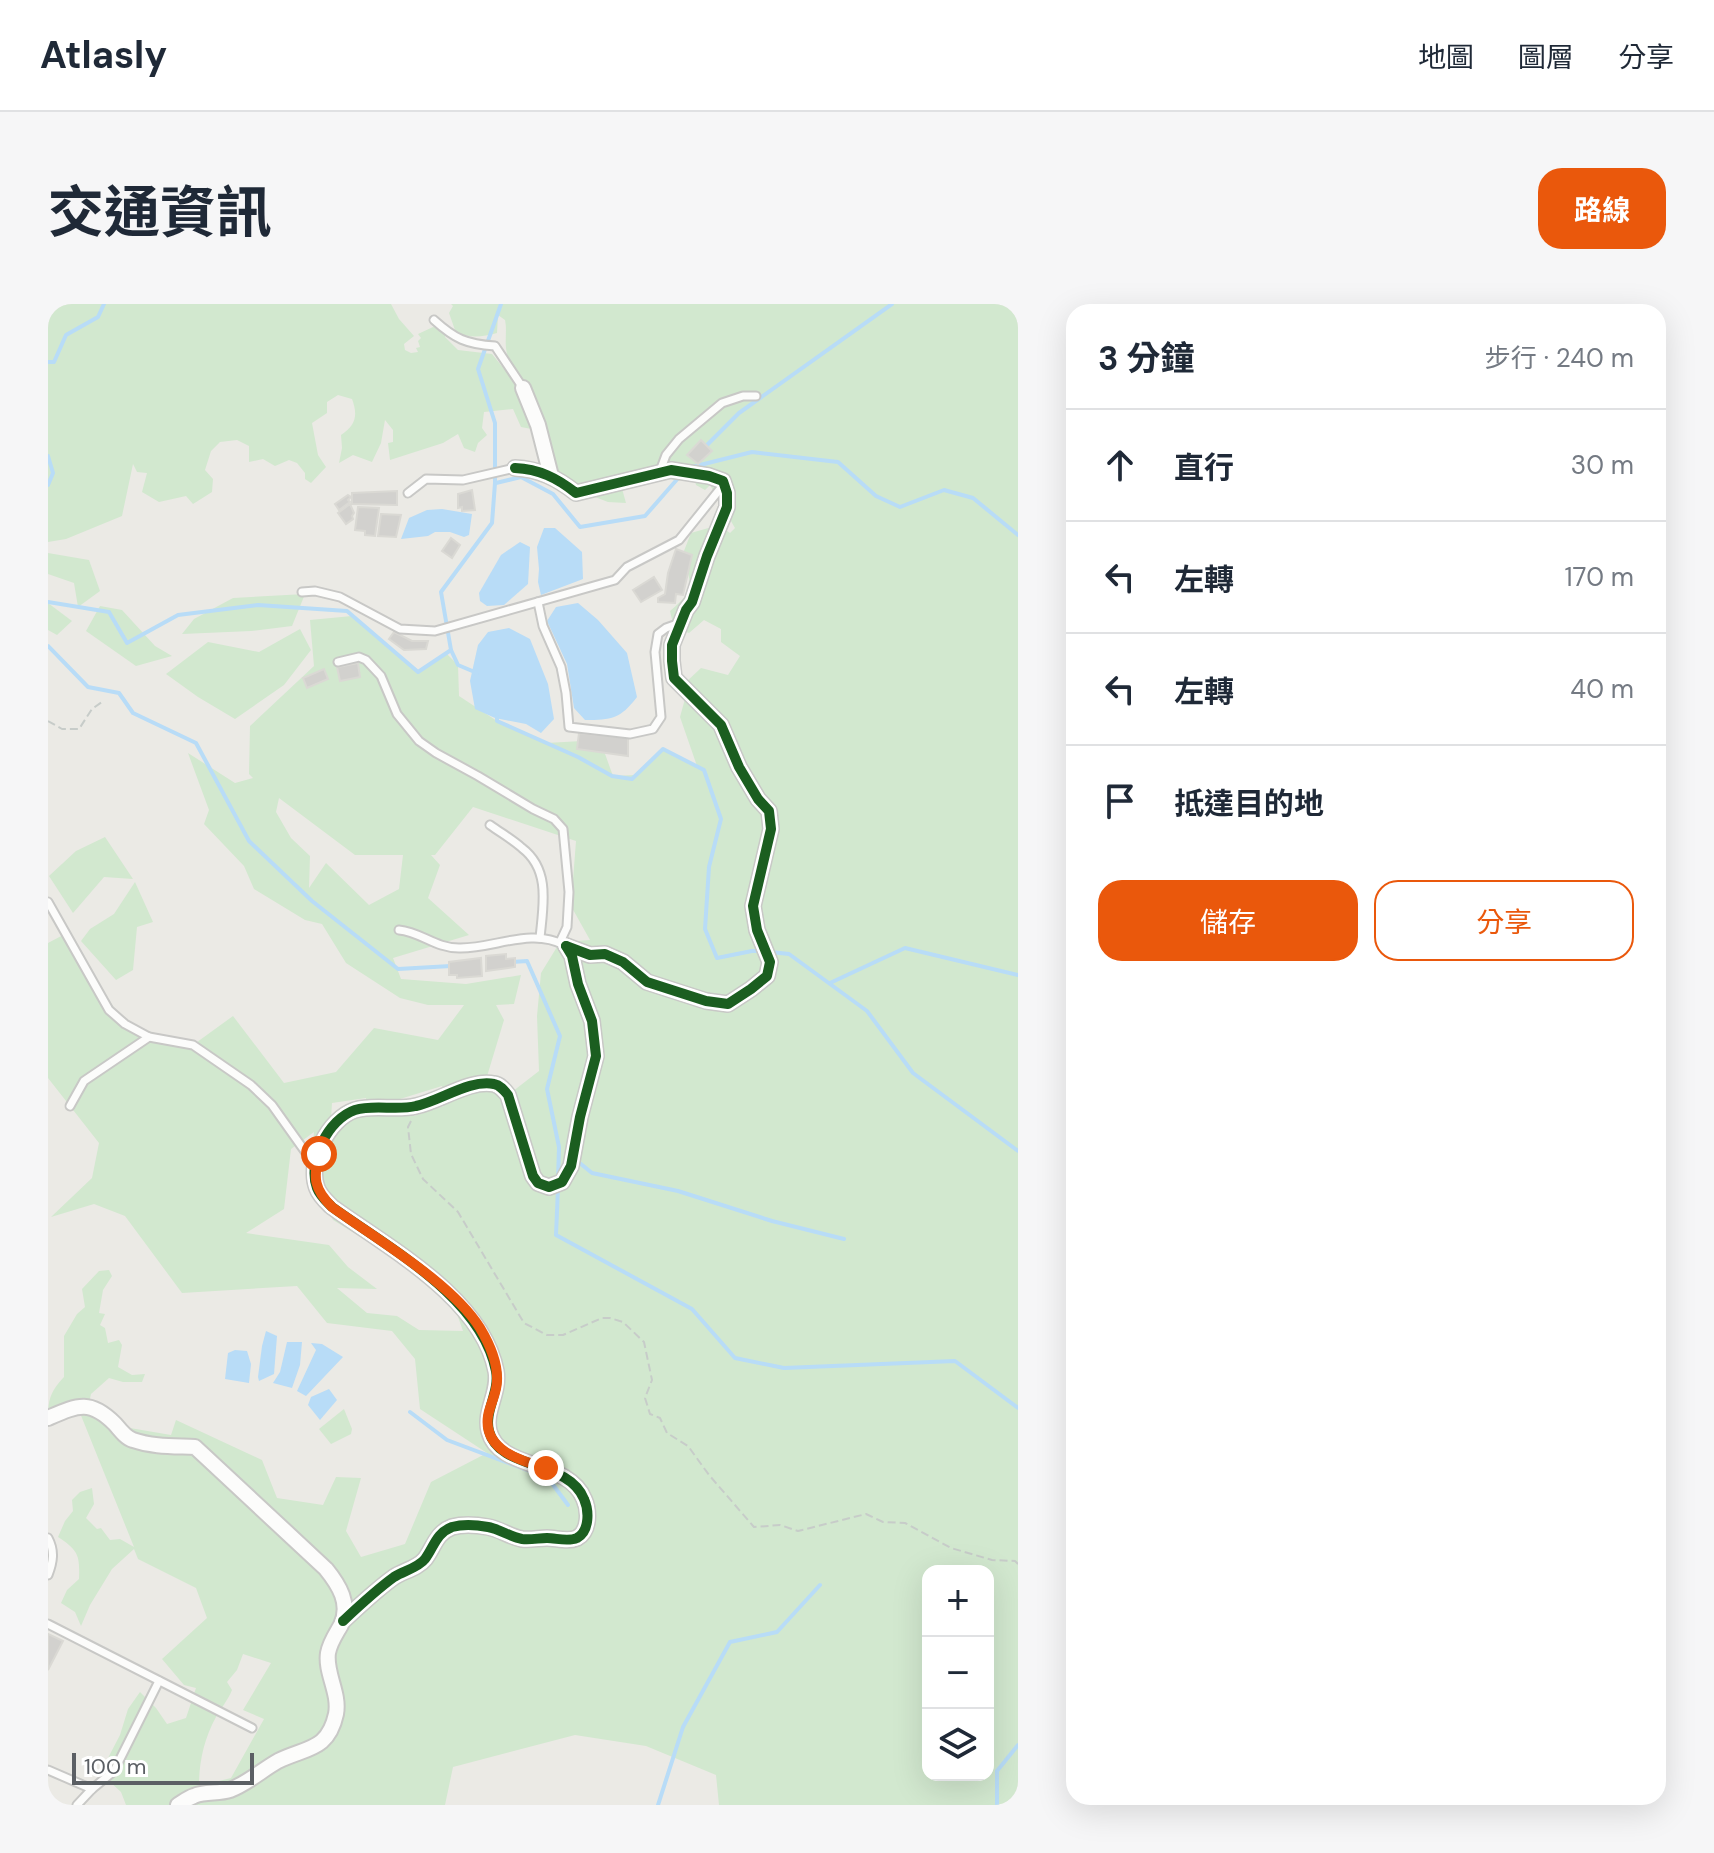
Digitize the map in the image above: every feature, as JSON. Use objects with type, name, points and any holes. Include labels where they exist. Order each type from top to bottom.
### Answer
[{"type":"street","points":[[523,388],[538,425],[551,476]]},
{"type":"street","points":[[515,468],[533,469],[551,476],[576,493],[678,470],[723,481],[727,507],[692,602],[672,645],[674,678],[721,725],[739,767],[769,811],[771,829],[753,906],[757,930],[770,962],[767,976],[728,1004],[706,1001],[647,982],[623,962],[605,954],[590,955],[563,944]]},
{"type":"street","points":[[178,1805],[195,1795],[228,1791],[278,1761],[320,1743],[329,1733],[337,1710],[327,1659],[330,1645],[343,1621],[392,1578],[424,1560],[439,1535],[449,1528],[482,1526],[524,1539],[574,1539],[584,1530],[587,1511],[582,1495],[569,1481],[551,1470],[509,1455],[490,1434],[489,1415],[497,1372],[488,1343],[468,1313],[434,1281],[332,1207],[317,1189],[315,1177],[326,1137],[342,1116],[372,1107],[417,1106],[472,1086],[495,1084],[508,1095],[533,1176],[538,1183],[549,1187],[562,1182],[571,1166],[580,1117],[593,1073],[596,1046],[592,1021],[578,984],[572,956],[563,944]]},
{"type":"street","points":[[48,1418],[75,1407],[87,1407],[102,1411],[130,1439],[155,1445],[195,1447],[326,1569],[337,1583],[345,1604],[343,1621]]},
{"type":"lane","points":[[434,320],[452,337],[495,346],[523,388]]},
{"type":"lane","points":[[659,473],[666,455],[679,439],[722,403],[743,396],[756,396]]},
{"type":"lane","points":[[408,493],[426,479],[463,480],[515,468]]},
{"type":"lane","points":[[302,592],[315,591],[340,597],[400,629],[435,631],[615,580],[627,567],[679,540],[724,484]]},
{"type":"lane","points":[[538,602],[543,626],[561,667],[569,727],[630,734],[653,729],[661,717],[655,652],[658,634],[681,622]]},
{"type":"lane","points":[[338,662],[359,657],[366,660],[381,676],[397,714],[419,741],[554,819],[563,829],[569,892],[563,944],[552,939],[527,938],[462,948],[438,944],[412,931],[399,930]]},
{"type":"lane","points":[[490,825],[526,850],[541,871],[544,900],[540,938]]},
{"type":"lane","points":[[48,902],[109,1010],[125,1024],[149,1037],[193,1045],[251,1085],[272,1105],[316,1166]]},
{"type":"lane","points":[[70,1106],[84,1081],[149,1037]]},
{"type":"lane","points":[[48,1538],[53,1555],[48,1575]]},
{"type":"lane","points":[[48,1624],[252,1728]]},
{"type":"lane","points":[[77,1805],[114,1771],[159,1681]]},
{"type":"lane","points":[[48,1770],[92,1789]]},
{"type":"path","points":[[48,721],[62,729],[79,729],[92,709],[102,702]]},
{"type":"path","points":[[417,1106],[408,1127],[411,1154],[423,1179],[458,1212],[524,1323],[547,1335],[563,1335],[602,1318],[623,1322],[644,1342],[652,1380],[645,1398],[650,1414],[660,1418],[667,1433],[688,1446],[754,1527],[780,1525],[798,1531],[866,1514],[883,1522],[905,1523],[951,1548],[1018,1564]]},
{"type":"green space","points":[[48,304],[391,304],[414,336],[404,344],[405,350],[418,352],[416,348],[420,347],[418,341],[421,338],[418,334],[433,327],[446,330],[445,337],[458,350],[492,354],[509,375],[505,320],[498,315],[497,333],[467,336],[456,333],[449,313],[451,304],[1018,304],[1018,1805],[719,1805],[716,1775],[646,1746],[575,1735],[453,1767],[445,1805],[126,1805],[121,1792],[108,1780],[108,1758],[120,1735],[128,1709],[140,1692],[167,1724],[186,1718],[196,1688],[184,1685],[162,1659],[207,1618],[196,1588],[138,1559],[134,1549],[112,1569],[81,1626],[75,1612],[61,1603],[67,1590],[79,1579],[79,1564],[74,1550],[58,1537],[73,1511],[72,1500],[80,1492],[92,1488],[94,1504],[86,1518],[97,1529],[101,1528],[110,1540],[120,1539],[134,1547],[80,1413],[48,1426],[50,1399],[64,1377],[64,1336],[85,1307],[82,1289],[99,1271],[109,1270],[112,1276],[103,1290],[99,1313],[105,1314],[100,1325],[105,1328],[108,1343],[119,1340],[122,1345],[118,1367],[132,1375],[145,1374],[142,1382],[109,1378],[91,1394],[89,1403],[81,1412],[130,1428],[171,1435],[176,1420],[262,1460],[277,1498],[323,1505],[336,1477],[361,1478],[346,1531],[361,1557],[405,1544],[431,1482],[487,1453],[420,1409],[415,1359],[392,1331],[327,1323],[297,1286],[182,1293],[125,1216],[94,1204],[51,1217],[92,1178],[99,1143],[48,1078],[48,943],[65,934],[125,1024],[193,1045],[233,1016],[284,1083],[336,1072],[374,1028],[438,1040],[464,1005],[428,1005],[400,998],[346,963],[322,924],[305,920],[254,889],[244,866],[204,824],[209,810],[188,753],[235,783],[253,778],[249,774],[250,726],[314,666],[310,620],[352,616],[418,671],[446,653],[458,665],[459,696],[497,721],[546,743],[600,740],[613,776],[636,775],[663,749],[697,766],[680,717],[688,688],[684,684],[701,668],[728,675],[740,656],[721,642],[721,629],[704,620],[689,633],[674,628],[670,611],[684,598],[690,587],[682,556],[691,533],[719,525],[730,533],[735,528],[710,485],[705,490],[696,485],[694,477],[621,485],[626,503],[608,502],[561,484],[537,430],[521,427],[513,409],[484,412],[482,428],[487,435],[478,443],[475,452],[464,448],[458,434],[443,443],[390,460],[388,443],[393,442],[393,430],[385,420],[381,443],[372,462],[353,455],[339,463],[341,435],[353,423],[355,410],[352,399],[338,395],[327,402],[327,413],[312,423],[318,455],[326,467],[311,483],[305,479],[305,473],[297,463],[289,460],[275,466],[263,459],[249,462],[249,446],[237,440],[220,442],[211,451],[205,470],[213,479],[212,492],[193,504],[186,496],[159,502],[142,492],[147,473],[137,472],[133,464],[122,516],[66,539],[48,542]],"holes":[[[279,798],[355,855],[403,855],[399,889],[369,905],[326,863],[309,888],[310,856],[291,838],[276,812]],[[473,807],[576,841],[571,906],[590,940],[560,942],[541,973],[537,1016],[539,1071],[508,1095],[485,1083],[504,1020],[496,1005],[514,1004],[521,975],[466,984],[401,979],[393,958],[469,935],[428,898],[440,865],[431,855],[435,855]],[[442,1086],[444,1106],[414,1116],[400,1099]],[[366,1098],[368,1115],[331,1119],[332,1103]],[[314,1132],[310,1177],[333,1220],[449,1291],[463,1331],[419,1330],[397,1316],[367,1313],[337,1288],[377,1289],[348,1267],[329,1245],[246,1233],[284,1209],[291,1149]],[[243,1654],[271,1663],[243,1710],[264,1719],[231,1778],[199,1786],[205,1742],[232,1690],[227,1682],[237,1670]]]},
{"type":"green space","points":[[48,553],[89,560],[100,591],[78,607],[74,583],[48,574]]},
{"type":"green space","points":[[305,594],[292,626],[182,634],[194,619],[233,598]]},
{"type":"green space","points":[[48,603],[72,621],[57,635],[48,630]]},
{"type":"green space","points":[[100,606],[122,610],[155,646],[172,656],[136,666],[86,631]]},
{"type":"green space","points":[[300,629],[311,650],[284,685],[235,719],[166,674],[208,642],[259,652]]},
{"type":"green space","points":[[105,837],[133,879],[104,877],[73,913],[49,876],[76,851]]},
{"type":"green space","points":[[135,882],[153,922],[137,927],[133,970],[116,980],[81,941],[90,929],[114,914]]},
{"type":"green space","points":[[344,1409],[351,1434],[331,1444],[319,1429]]},
{"type":"water","points":[[427,510],[472,514],[469,535],[464,537],[450,532],[435,532],[428,536],[401,539],[409,518]]},
{"type":"water","points":[[544,528],[555,528],[582,552],[583,579],[541,595],[537,547]]},
{"type":"water","points":[[520,542],[530,547],[528,584],[504,605],[487,606],[480,601],[479,593],[501,555]]},
{"type":"water","points":[[578,603],[627,653],[637,697],[626,710],[609,719],[585,720],[574,708],[567,664],[547,621],[556,607]]},
{"type":"water","points":[[509,628],[530,639],[548,684],[554,719],[541,733],[526,724],[495,718],[475,709],[470,681],[478,645],[488,632]]},
{"type":"water","points":[[266,1331],[277,1336],[274,1374],[259,1381],[262,1346]]},
{"type":"water","points":[[287,1342],[302,1342],[300,1365],[292,1388],[273,1383],[280,1372]]},
{"type":"water","points":[[311,1343],[322,1344],[343,1357],[306,1396],[297,1391],[316,1350]]},
{"type":"water","points":[[247,1351],[251,1364],[249,1383],[225,1379],[228,1353]]},
{"type":"water","points":[[329,1389],[337,1400],[320,1420],[308,1405],[311,1397]]},
{"type":"building","points":[[701,440],[712,451],[698,464],[687,455]]},
{"type":"building","points":[[472,490],[475,510],[462,511],[462,507],[458,508],[458,494]]},
{"type":"building","points":[[397,491],[397,505],[352,504],[352,493]]},
{"type":"building","points":[[348,495],[350,502],[339,510],[335,504]]},
{"type":"building","points":[[350,504],[353,519],[346,524],[338,513]]},
{"type":"building","points":[[358,507],[379,508],[375,536],[355,530]]},
{"type":"building","points":[[381,514],[401,515],[396,537],[378,536]]},
{"type":"building","points":[[451,538],[460,545],[452,558],[442,551]]},
{"type":"building","points":[[676,549],[692,555],[683,595],[676,594],[675,603],[658,602],[658,598],[665,594]]},
{"type":"building","points":[[654,577],[662,590],[641,602],[633,590]]},
{"type":"building","points":[[394,632],[412,641],[428,641],[426,649],[404,650],[389,639]]},
{"type":"building","points":[[358,663],[360,677],[340,681],[337,667]]},
{"type":"building","points":[[324,669],[328,679],[307,688],[303,678]]},
{"type":"building","points":[[579,733],[628,738],[628,756],[577,749]]},
{"type":"building","points":[[506,954],[506,959],[515,958],[515,967],[486,971],[486,956]]},
{"type":"building","points":[[481,958],[482,976],[457,978],[457,975],[449,975],[449,962]]},
{"type":"building","points":[[48,1634],[63,1641],[48,1670]]},
{"type":"waterway","points":[[48,362],[54,362],[66,335],[98,317],[104,304]]},
{"type":"waterway","points":[[48,602],[109,612],[127,643],[178,615],[258,605],[347,611],[418,672],[451,650],[441,592],[492,523],[495,423],[478,369],[501,304]]},
{"type":"waterway","points":[[704,448],[739,413],[892,304]]},
{"type":"waterway","points":[[692,467],[752,452],[838,462],[876,496],[900,507],[944,490],[973,498],[1018,535]]},
{"type":"waterway","points":[[48,456],[53,473],[48,485]]},
{"type":"waterway","points":[[496,483],[521,477],[553,494],[580,527],[645,516],[680,476]]},
{"type":"waterway","points":[[48,646],[88,687],[119,693],[133,713],[196,743],[249,841],[312,901],[398,969],[451,966]]},
{"type":"waterway","points":[[451,650],[458,665],[477,673]]},
{"type":"waterway","points":[[497,716],[497,721],[578,757],[612,776],[632,779],[663,749],[704,770],[721,819],[709,867],[705,929],[717,958],[762,951]]},
{"type":"waterway","points":[[830,983],[905,948],[1018,975]]},
{"type":"waterway","points":[[771,952],[789,954],[867,1011],[913,1073],[1018,1151]]},
{"type":"waterway","points":[[512,962],[527,961],[560,1036],[547,1089],[559,1147],[558,1180]]},
{"type":"waterway","points":[[576,1160],[592,1173],[678,1191],[772,1221],[844,1239]]},
{"type":"waterway","points":[[558,1188],[556,1235],[692,1309],[735,1358],[784,1368],[955,1361],[1018,1408]]},
{"type":"waterway","points":[[410,1412],[447,1440],[548,1478],[568,1505]]},
{"type":"waterway","points":[[658,1805],[683,1727],[730,1642],[777,1632],[820,1585]]},
{"type":"waterway","points":[[997,1805],[997,1771],[1018,1745]]},
{"type":"cycle path","points":[[515,468],[547,475],[576,493],[671,470],[723,481],[727,507],[692,602],[672,645],[674,678],[721,725],[739,767],[769,811],[771,829],[753,906],[757,930],[770,962],[767,976],[728,1004],[706,1001],[647,982],[623,962],[605,954],[590,955],[566,946]]},
{"type":"cycle path","points":[[343,1621],[394,1577],[422,1562],[439,1537],[452,1527],[479,1526],[522,1539],[566,1540],[577,1538],[586,1525],[586,1504],[576,1486],[550,1470],[519,1460],[495,1444],[488,1424],[496,1371],[487,1345],[472,1320],[430,1277],[332,1207],[320,1194],[315,1178],[322,1143],[336,1122],[345,1115],[363,1108],[416,1106],[465,1087],[485,1083],[498,1085],[508,1095],[533,1176],[538,1183],[549,1187],[562,1182],[571,1166],[596,1056],[592,1021],[566,946]]},
{"type":"route","points":[[319,1154],[315,1177],[317,1189],[323,1198],[425,1274],[473,1318],[486,1339],[497,1372],[488,1420],[490,1434],[509,1455],[546,1468]]}]
